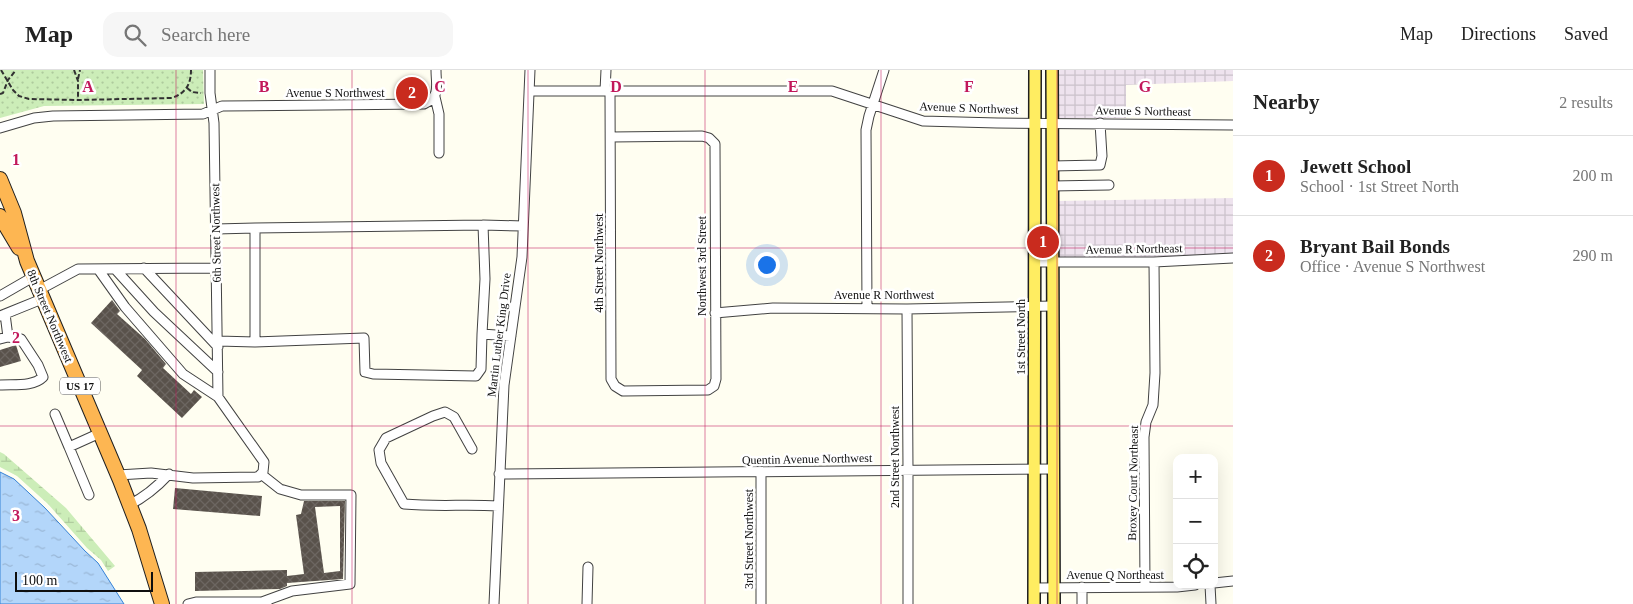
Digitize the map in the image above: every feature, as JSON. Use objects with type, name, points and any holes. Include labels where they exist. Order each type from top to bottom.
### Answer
[{"type":"highway","name":"8th Street Northwest","points":[[0,179],[14,213],[27,261],[40,295],[119,478]]},
{"type":"highway","name":"8th Street Northwest","points":[[0,216],[27,261]]},
{"type":"highway","name":"US 17","points":[[119,478],[130,505],[162,604]]},
{"type":"main road","name":"1st Street North","points":[[1034,604],[1035,70]]},
{"type":"main road","points":[[1052,70],[1054,604]]},
{"type":"street","name":"6th Street Northwest","points":[[210,70],[210,93],[214,122],[218,397]]},
{"type":"street","points":[[436,70],[436,94],[433,99],[439,114],[439,153]]},
{"type":"street","name":"Martin Luther King Drive","points":[[494,604],[504,385],[519,285],[530,70]]},
{"type":"street","name":"4th Street Northwest","points":[[606,70],[611,137],[611,379],[616,387],[623,391],[694,391],[711,388]]},
{"type":"street","points":[[867,308],[866,130],[883,71]]},
{"type":"street","name":"Avenue S Northwest","points":[[529,91],[832,91],[923,121],[1053,123]]},
{"type":"street","name":"Avenue S Northwest","points":[[0,128],[34,118],[53,116],[203,114],[222,106],[417,105],[424,104],[433,99]]},
{"type":"street","name":"Avenue S Northeast","points":[[1053,123],[1233,125]]},
{"type":"street","points":[[1052,166],[1100,165],[1102,156],[1100,123]]},
{"type":"street","name":"Northwest 3rd Street","points":[[611,137],[702,136],[709,138],[713,142],[715,151],[716,379],[711,388]]},
{"type":"street","points":[[1052,186],[1109,185]]},
{"type":"street","points":[[144,268],[218,344],[364,338],[365,372],[373,374],[476,376],[481,369],[485,279],[483,225]]},
{"type":"street","points":[[216,229],[523,226]]},
{"type":"street","points":[[255,228],[255,342]]},
{"type":"street","name":"Avenue R Northeast","points":[[1035,262],[1154,262],[1233,258]]},
{"type":"street","name":"Broxey Court Northeast","points":[[1145,586],[1144,437],[1146,422],[1153,405],[1155,373],[1154,262]]},
{"type":"street","points":[[98,268],[125,307],[183,374],[218,397],[264,462],[264,472],[258,477],[193,478],[151,473],[119,478]]},
{"type":"street","points":[[115,268],[154,312],[218,372]]},
{"type":"street","points":[[0,385],[28,384],[39,381],[43,377],[38,365],[21,339],[4,338],[2,315],[40,295],[78,269],[216,268]]},
{"type":"street","points":[[0,296],[33,277]]},
{"type":"street","name":"Avenue R Northwest","points":[[715,313],[772,308],[906,309],[1053,306]]},
{"type":"street","name":"2nd Street Northwest","points":[[906,309],[908,604]]},
{"type":"street","points":[[482,334],[511,336]]},
{"type":"street","points":[[472,449],[454,417],[445,412],[386,438],[379,450],[381,464],[404,504],[498,506]]},
{"type":"street","points":[[55,414],[89,495]]},
{"type":"street","points":[[69,447],[100,433]]},
{"type":"street","name":"Quentin Avenue Northwest","points":[[499,474],[1054,469]]},
{"type":"street","name":"3rd Street Northwest","points":[[762,473],[762,604]]},
{"type":"street","points":[[130,505],[159,485],[169,474]]},
{"type":"street","points":[[188,604],[196,602],[265,603],[292,591],[350,584],[351,495],[301,495],[280,489],[261,474]]},
{"type":"street","points":[[588,567],[588,604]]},
{"type":"street","points":[[1218,583],[1233,581]]},
{"type":"street","points":[[1082,587],[1082,604]]},
{"type":"street","name":"Avenue Q Northeast","points":[[1034,588],[1173,587]]},
{"type":"street","points":[[1210,589],[1211,604]]},
{"type":"path","points":[[0,70],[19,96],[29,99],[78,100],[172,98],[180,95],[187,88],[191,70]]},
{"type":"path","points":[[0,94],[3,93],[7,82],[16,70]]},
{"type":"path","points":[[74,70],[78,81]]},
{"type":"path","points":[[78,100],[80,70]]},
{"type":"path","points":[[187,88],[192,92],[202,93]]},
{"type":"shaded area","points":[[1057,70],[1233,70],[1233,81],[1126,85],[1126,118],[1057,118]]},
{"type":"shaded area","points":[[1233,198],[1233,253],[1154,257],[1057,257],[1057,201]]},
{"type":"green space","points":[[0,70],[203,70],[204,104],[44,106],[0,118]]},
{"type":"green space","points":[[0,452],[66,508],[115,566],[108,571],[101,560],[87,548],[48,504],[17,476],[0,467]]},
{"type":"water","points":[[0,472],[14,479],[98,563],[124,604],[0,604]]},
{"type":"building","points":[[112,300],[120,311],[117,314],[145,339],[166,364],[163,368],[191,394],[194,390],[202,397],[182,418],[137,376],[142,370],[91,323]]},
{"type":"building","points":[[16,345],[21,361],[0,367],[0,350]]},
{"type":"building","points":[[175,488],[262,496],[260,516],[173,509]]},
{"type":"building","points":[[304,501],[345,501],[343,579],[287,583],[287,586],[280,589],[195,591],[195,572],[287,570],[287,576],[304,574],[296,515],[301,514]],"holes":[[[340,506],[340,571],[324,573],[315,507]]]},
{"type":"place","name":"Bryant Bail Bonds","points":[[412,93]]},
{"type":"place","name":"Jewett School","points":[[1043,242]]}]
